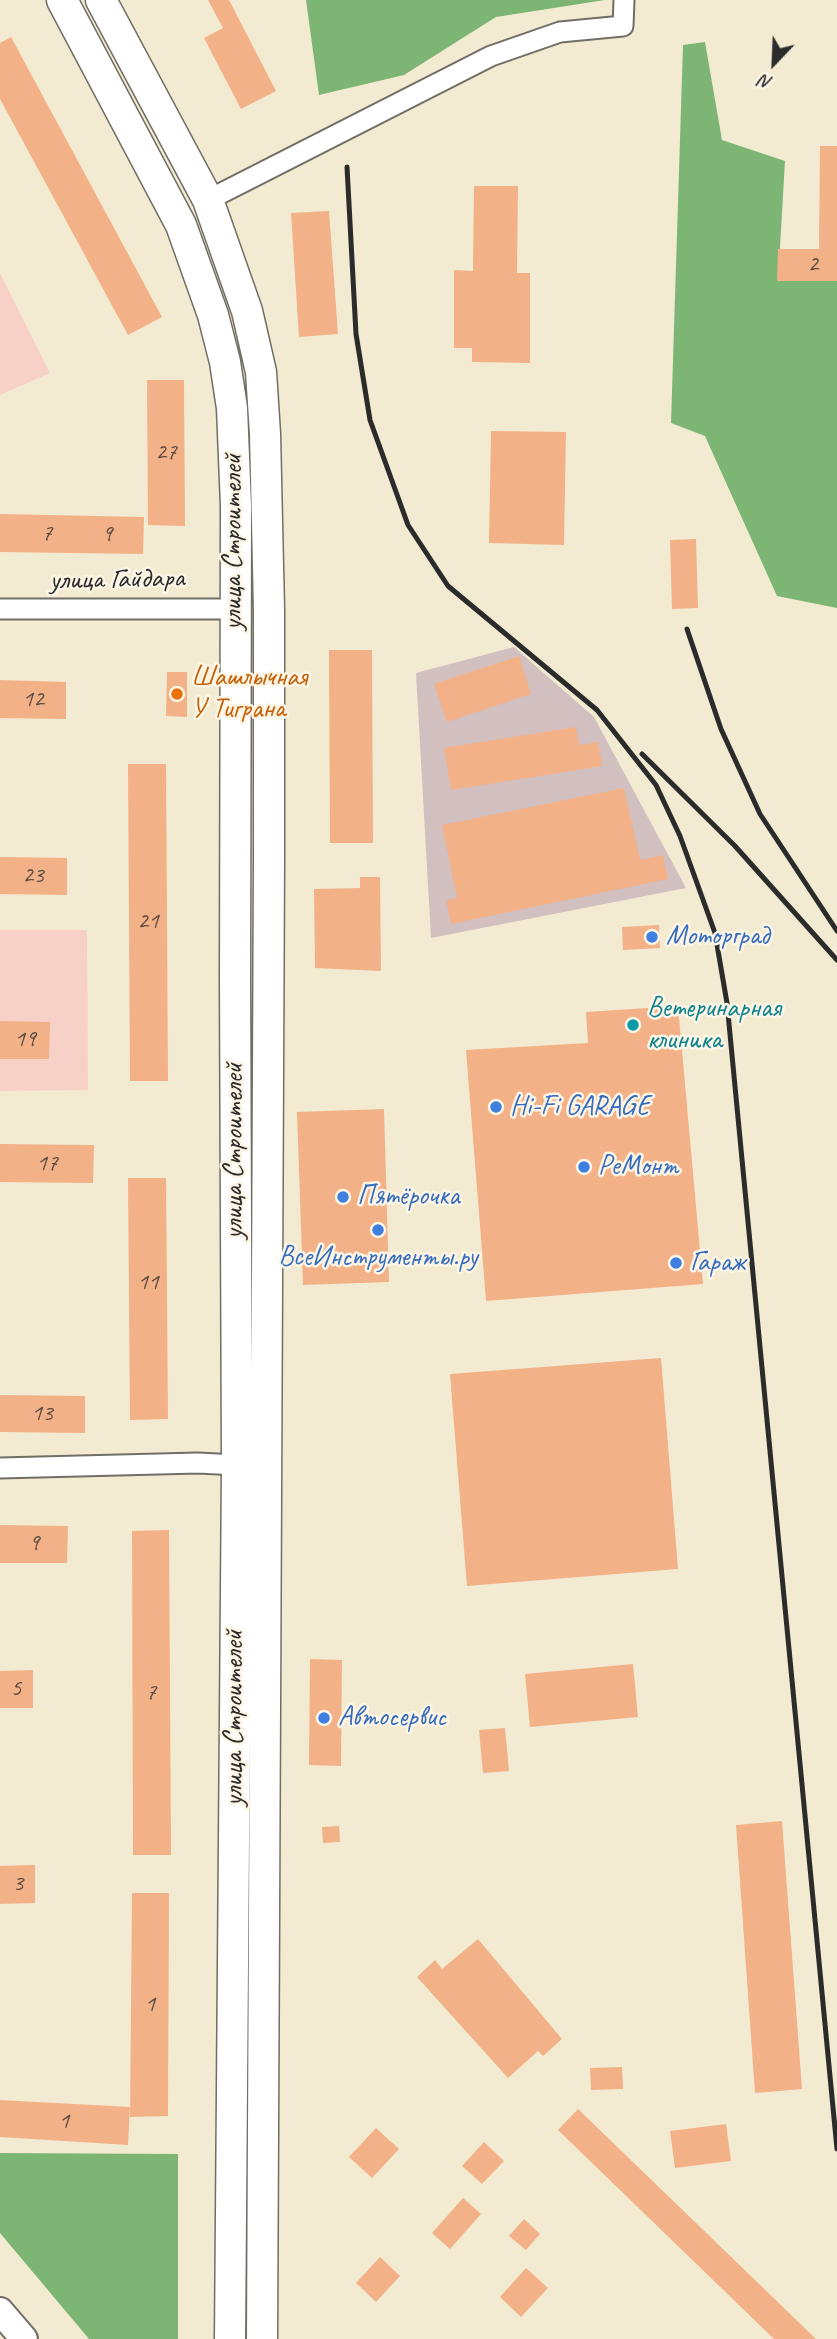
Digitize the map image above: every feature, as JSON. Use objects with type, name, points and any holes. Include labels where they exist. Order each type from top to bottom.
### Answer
[{"type":"main road","name":"улица Строителей","points":[[62,0],[181,225],[213,315],[225,362],[232,408],[236,506],[234,980],[237,1465],[230,2339]]},
{"type":"main road","name":"улица Строителей","points":[[101,0],[208,200],[247,311],[261,372],[269,610],[262,2339]]},
{"type":"main road","points":[[235,609],[269,610]]},
{"type":"main road","points":[[234,980],[267,980]]},
{"type":"main road","points":[[237,1465],[267,1465]]},
{"type":"main road","points":[[234,1802],[265,1803]]},
{"type":"main road","points":[[233,1914],[264,1914]]},
{"type":"street","points":[[208,200],[491,56],[560,32],[623,26],[624,0]]},
{"type":"street","name":"улица Гайдара","points":[[0,609],[235,609]]},
{"type":"street","points":[[0,1468],[198,1463],[237,1465]]},
{"type":"street","points":[[0,2311],[23,2339]]},
{"type":"shaded area","points":[[0,273],[50,373],[0,395]]},
{"type":"shaded area","points":[[514,647],[594,717],[686,888],[431,938],[416,673]]},
{"type":"shaded area","points":[[0,930],[87,930],[88,1090],[0,1091]]},
{"type":"green space","points":[[306,0],[605,0],[496,17],[404,75],[319,95]]},
{"type":"green space","points":[[705,42],[722,140],[785,161],[778,281],[837,281],[837,608],[777,596],[705,436],[671,423],[683,45]]},
{"type":"green space","points":[[0,2153],[178,2154],[178,2339],[89,2339],[0,2233]]},
{"type":"building","points":[[208,0],[229,0],[276,91],[241,109],[204,38],[223,28]]},
{"type":"building","points":[[11,37],[162,317],[128,335],[0,99],[0,43]]},
{"type":"building","points":[[820,146],[837,146],[837,281],[777,281],[778,249],[819,249]]},
{"type":"building","points":[[474,186],[518,186],[517,273],[530,273],[530,363],[472,362],[472,348],[454,348],[454,270],[473,271]]},
{"type":"building","points":[[329,211],[338,334],[299,337],[291,213]]},
{"type":"building","points":[[147,380],[184,380],[185,526],[148,525]]},
{"type":"building","points":[[491,431],[566,432],[564,545],[489,543]]},
{"type":"building","points":[[0,514],[144,517],[143,554],[0,552]]},
{"type":"building","points":[[696,539],[698,608],[672,609],[670,540]]},
{"type":"building","points":[[329,650],[372,650],[373,843],[330,843]]},
{"type":"building","points":[[519,656],[531,694],[447,722],[434,684]]},
{"type":"building","name":"Шашлычная У Тиграна","points":[[167,672],[187,672],[187,717],[166,716]]},
{"type":"building","points":[[0,680],[66,682],[66,719],[0,718]]},
{"type":"building","points":[[576,727],[579,745],[598,742],[602,766],[451,790],[444,748]]},
{"type":"building","points":[[128,764],[166,764],[168,1081],[130,1081]]},
{"type":"building","points":[[624,788],[640,860],[663,855],[668,879],[451,924],[446,901],[457,898],[442,825]]},
{"type":"building","points":[[0,857],[67,858],[67,895],[0,894]]},
{"type":"building","points":[[360,877],[380,877],[381,971],[315,968],[314,889],[360,888]]},
{"type":"building","points":[[659,925],[660,948],[623,950],[622,927]]},
{"type":"building","name":"РеМонт","points":[[678,1006],[703,1284],[486,1301],[466,1050],[588,1043],[586,1012]]},
{"type":"building","points":[[0,1021],[50,1022],[49,1059],[0,1059]]},
{"type":"building","name":"Пятёрочка","points":[[384,1109],[389,1282],[303,1285],[297,1112]]},
{"type":"building","points":[[0,1144],[94,1145],[93,1183],[0,1182]]},
{"type":"building","points":[[128,1178],[166,1178],[168,1419],[130,1420]]},
{"type":"building","points":[[661,1358],[678,1569],[467,1586],[450,1374]]},
{"type":"building","points":[[0,1395],[85,1396],[85,1433],[0,1432]]},
{"type":"building","points":[[0,1525],[68,1526],[67,1563],[0,1563]]},
{"type":"building","points":[[169,1530],[171,1855],[133,1855],[132,1531]]},
{"type":"building","points":[[310,1659],[342,1660],[341,1766],[309,1765]]},
{"type":"building","points":[[633,1664],[638,1717],[530,1727],[525,1674]]},
{"type":"building","points":[[33,1670],[33,1708],[0,1708],[0,1671]]},
{"type":"building","points":[[505,1728],[509,1771],[483,1773],[479,1730]]},
{"type":"building","points":[[782,1821],[802,2089],[755,2093],[736,1825]]},
{"type":"building","points":[[339,1826],[340,1842],[323,1843],[322,1827]]},
{"type":"building","points":[[35,1865],[35,1903],[0,1904],[0,1866]]},
{"type":"building","points":[[132,1893],[169,1893],[168,2116],[130,2117]]},
{"type":"building","points":[[478,1939],[562,2039],[543,2056],[538,2051],[508,2078],[417,1977],[435,1960],[442,1969]]},
{"type":"building","points":[[622,2067],[623,2089],[591,2090],[590,2068]]},
{"type":"building","points":[[0,2100],[130,2107],[128,2145],[0,2137]]},
{"type":"building","points":[[578,2109],[816,2339],[774,2339],[558,2130]]},
{"type":"building","points":[[726,2124],[731,2161],[675,2168],[670,2131]]},
{"type":"building","points":[[376,2128],[399,2149],[372,2178],[349,2157]]},
{"type":"building","points":[[484,2142],[504,2161],[482,2184],[462,2166]]},
{"type":"building","points":[[463,2198],[481,2214],[450,2249],[432,2233]]},
{"type":"building","points":[[524,2219],[540,2234],[526,2250],[509,2236]]},
{"type":"building","points":[[380,2257],[400,2276],[376,2302],[356,2283]]},
{"type":"building","points":[[526,2268],[548,2288],[521,2317],[500,2297]]},
{"type":"railway","points":[[347,167],[356,334],[370,420],[408,525],[448,586],[597,710],[656,785],[680,836],[715,933],[727,1003],[837,2149]]},
{"type":"railway","points":[[687,629],[721,729],[760,814],[837,931]]},
{"type":"railway","points":[[642,754],[735,846],[837,960]]},
{"type":"place","name":"Шашлычная У Тиграна","points":[[177,694]]},
{"type":"place","name":"Моторград","points":[[652,937]]},
{"type":"place","name":"Ветеринарная клиника","points":[[633,1025]]},
{"type":"place","name":"Hi-Fi GARAGE","points":[[496,1107]]},
{"type":"place","name":"РеМонт","points":[[584,1167]]},
{"type":"place","name":"Пятёрочка","points":[[343,1197]]},
{"type":"place","name":"ВсеИнструменты.ру","points":[[378,1230]]},
{"type":"place","name":"Гараж","points":[[676,1263]]},
{"type":"place","name":"Автосервис","points":[[324,1718]]}]
